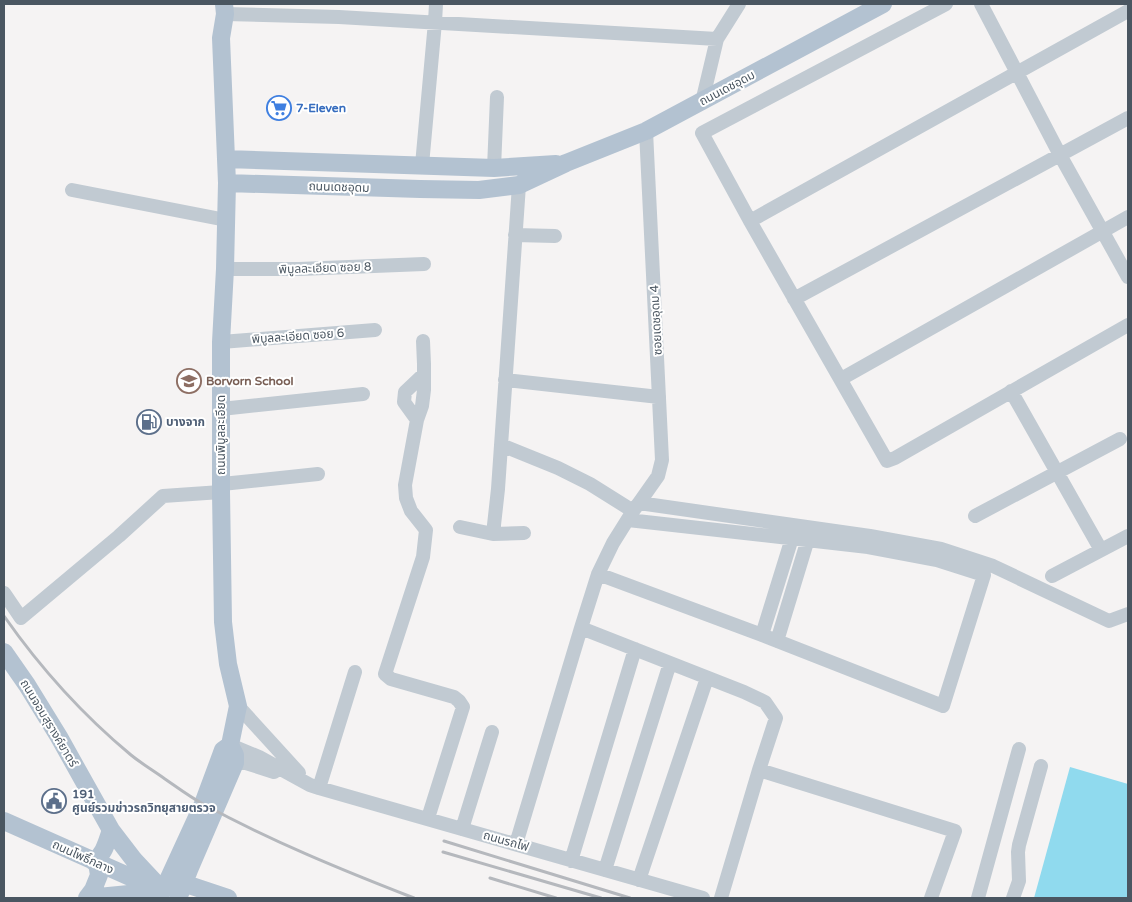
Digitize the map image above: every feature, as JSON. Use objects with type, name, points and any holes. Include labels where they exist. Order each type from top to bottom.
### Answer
[{"type":"main road","name":"ถนนเดชอุดม","points":[[227,183],[479,190],[519,185],[566,163],[646,131],[882,4]]},
{"type":"main road","name":"ถนนพิบูลละเอียด","points":[[224,9],[221,38],[227,183],[221,342],[223,622],[228,664],[238,706],[230,745],[235,755],[235,763]]},
{"type":"main road","name":"ถนนเดชอุดม","points":[[226,159],[494,168],[566,163]]},
{"type":"main road","points":[[420,189],[422,165]]},
{"type":"main road","name":"ถนนจอมสุรางค์ยาตร์","points":[[4,652],[59,737],[111,830],[134,860],[175,889]]},
{"type":"main road","name":"ถนนพิบูลละเอียด","points":[[175,889],[223,750],[230,745]]},
{"type":"main road","points":[[88,898],[175,889],[235,763]]},
{"type":"main road","name":"ถนนโพธิ์กลาง","points":[[4,821],[96,862],[175,889],[228,898]]},
{"type":"main road","points":[[88,898],[99,875],[96,862],[106,847],[111,830]]},
{"type":"street","points":[[422,165],[436,4]]},
{"type":"street","points":[[702,102],[717,39],[739,4]]},
{"type":"street","points":[[946,4],[702,132],[794,299],[887,461],[1128,325]]},
{"type":"street","points":[[981,4],[1060,155],[1128,278]]},
{"type":"street","points":[[224,9],[717,39]]},
{"type":"street","points":[[750,221],[1128,11]]},
{"type":"street","points":[[494,168],[497,97]]},
{"type":"street","points":[[794,299],[1128,118]]},
{"type":"street","name":"ซอยเดชอุดม 4","points":[[516,844],[598,574],[613,543],[658,476],[662,460],[646,131]]},
{"type":"street","points":[[493,534],[498,489],[519,185]]},
{"type":"street","points":[[72,190],[226,220]]},
{"type":"street","points":[[841,379],[1128,217]]},
{"type":"street","points":[[515,235],[555,236]]},
{"type":"street","name":"พิบูลละเอียด ซอย 8","points":[[225,269],[299,269],[424,264]]},
{"type":"street","name":"พิบูลละเอียด ซอย 6","points":[[221,342],[375,330]]},
{"type":"street","points":[[423,341],[424,390],[422,406],[417,420],[405,484],[406,498],[412,511],[426,530],[422,557],[385,674],[390,679],[454,697],[459,700],[463,707],[428,818]]},
{"type":"street","points":[[505,380],[660,397]]},
{"type":"street","points":[[1011,391],[1100,550]]},
{"type":"street","points":[[221,409],[363,394]]},
{"type":"street","points":[[975,516],[1120,439]]},
{"type":"street","points":[[501,445],[558,468],[590,484],[633,511],[792,538],[868,547],[937,560],[984,575],[943,706],[778,641],[598,574]]},
{"type":"street","points":[[4,593],[21,618],[163,496],[318,474]]},
{"type":"street","points":[[633,511],[870,536],[941,549],[993,566],[1109,621],[1128,614]]},
{"type":"street","points":[[460,527],[493,534],[524,533]]},
{"type":"street","points":[[1052,576],[1128,536]]},
{"type":"street","points":[[762,635],[792,538]]},
{"type":"street","points":[[778,641],[808,540]]},
{"type":"street","points":[[581,628],[744,692],[765,702],[776,718],[722,898]]},
{"type":"street","points":[[571,861],[635,649]]},
{"type":"street","points":[[605,870],[670,663]]},
{"type":"street","points":[[238,706],[278,752],[314,786],[355,672]]},
{"type":"street","points":[[639,880],[707,678]]},
{"type":"street","points":[[462,828],[492,732]]},
{"type":"street","name":"ถนนรถไฟ","points":[[230,745],[274,764],[314,786]]},
{"type":"street","points":[[978,898],[1019,749]]},
{"type":"street","name":"ถนนรถไฟ","points":[[235,763],[246,763],[264,768],[300,783],[703,898]]},
{"type":"street","points":[[1013,898],[1019,881],[1019,845],[1041,766]]},
{"type":"street","points":[[759,770],[955,832],[931,898]]},
{"type":"water","points":[[1070,767],[1128,784],[1128,898],[1034,898]]},
{"type":"railway","points":[[4,616],[47,672],[96,724],[135,758],[184,792],[229,818],[281,843],[414,898]]},
{"type":"railway","points":[[444,841],[630,898]]},
{"type":"railway","points":[[443,852],[601,898]]},
{"type":"railway","points":[[490,878],[556,898]]},
{"type":"place","name":"7-Eleven","points":[[279,108]]},
{"type":"place","name":"Borvorn School","points":[[189,381]]},
{"type":"place","name":"บางจาก","points":[[149,422]]},
{"type":"place","name":"191 ศูนย์รวมข่าวรถวิทยุสายตรวจ","points":[[54,801]]}]
